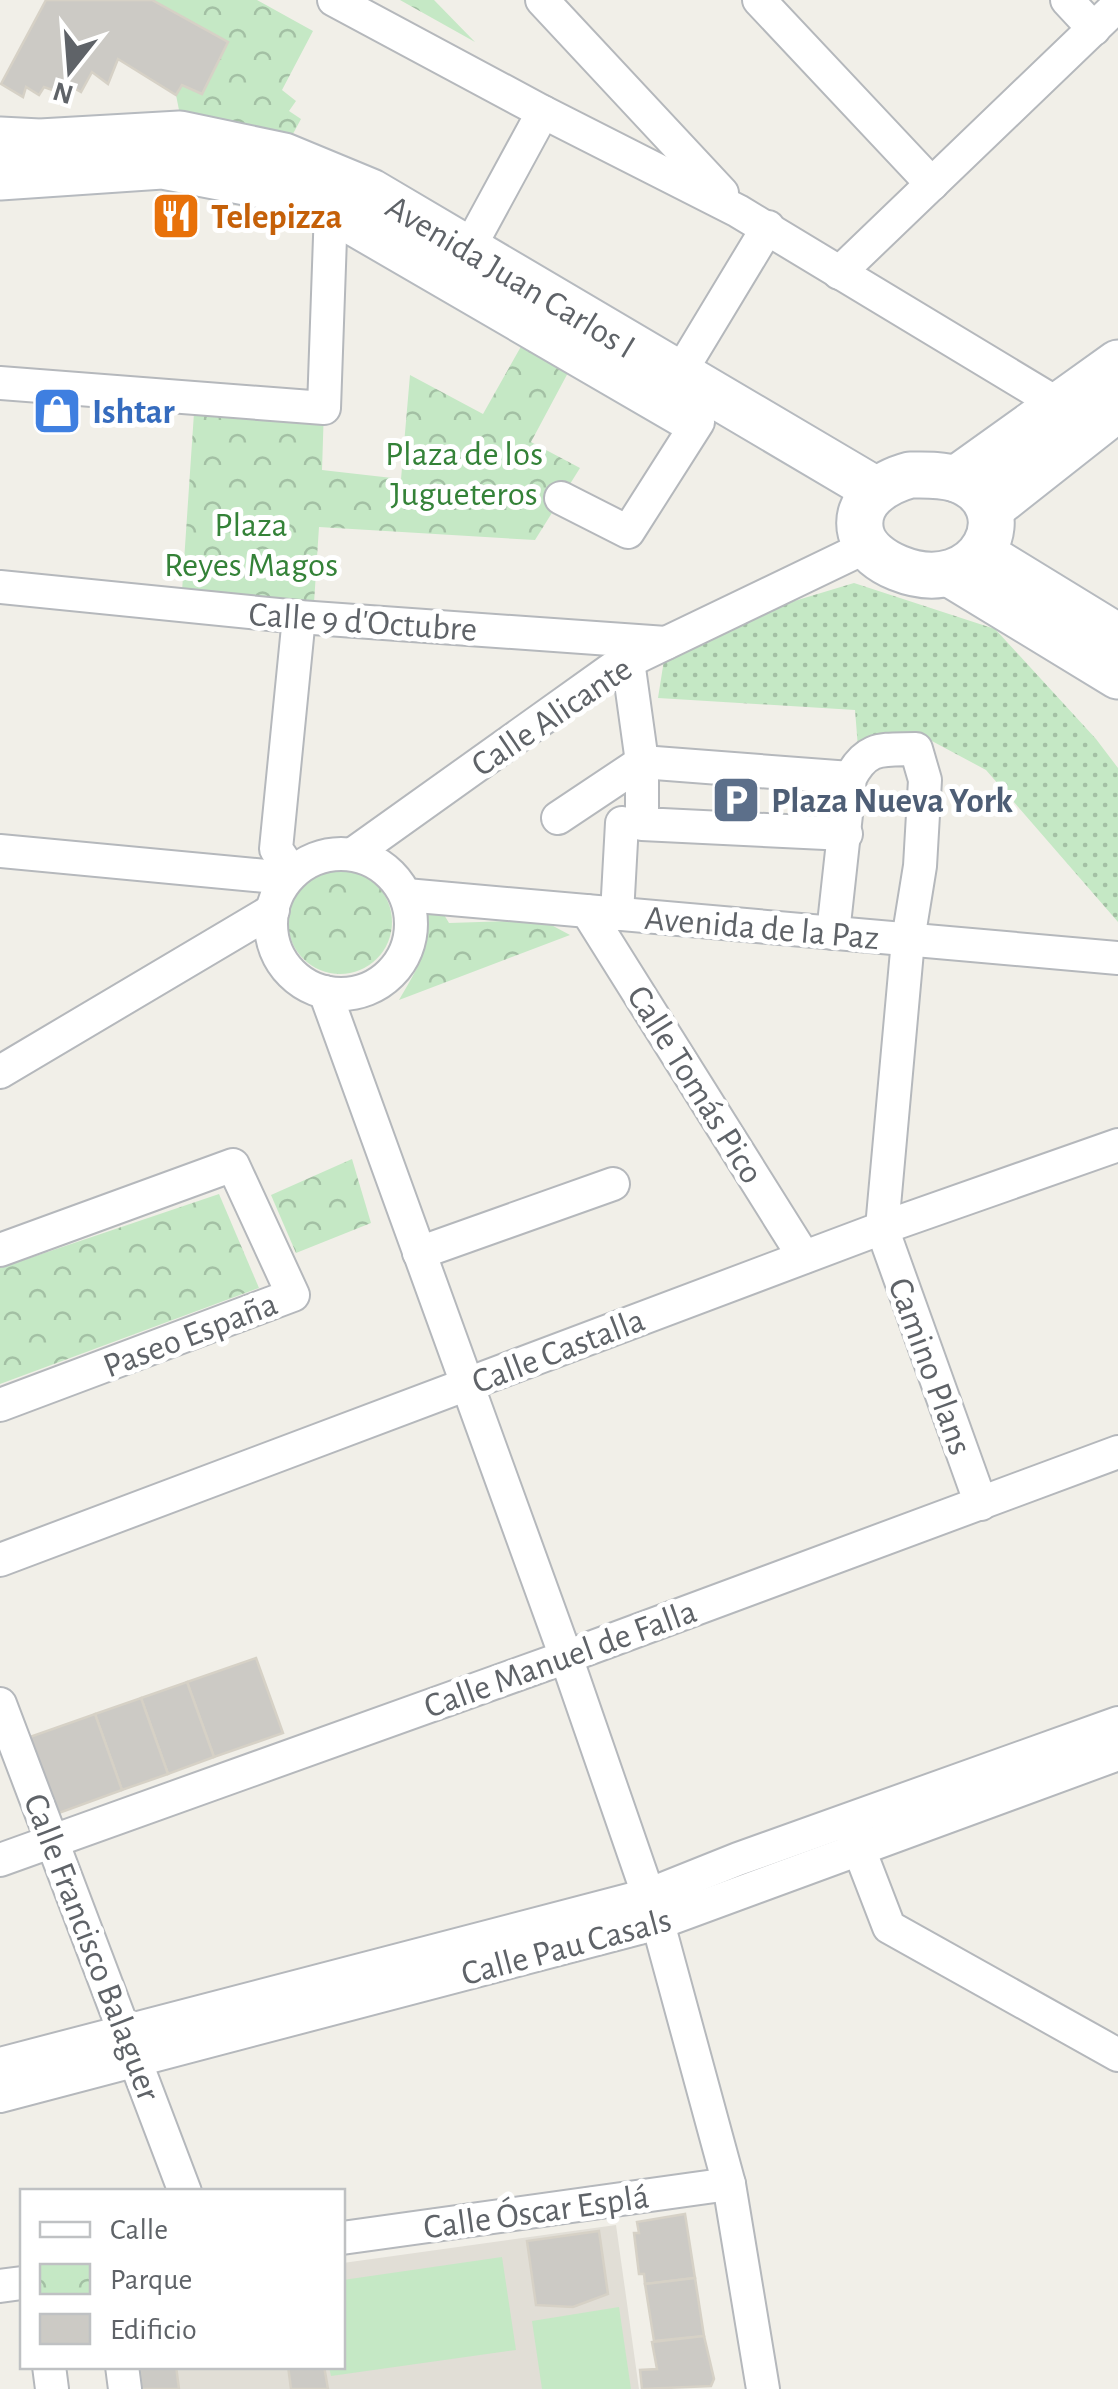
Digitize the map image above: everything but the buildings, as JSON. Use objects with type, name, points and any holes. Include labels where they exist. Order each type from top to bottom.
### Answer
[{"type":"main road","name":"Avenida Juan Carlos I","points":[[0,140],[40,142],[180,134],[284,156],[371,192],[678,376],[868,518]]},
{"type":"main road","name":"Avenida Juan Carlos I","points":[[0,177],[162,166],[282,189],[331,209],[868,518]]},
{"type":"main road","points":[[990,509],[1099,417],[1118,363]]},
{"type":"main road","points":[[1099,417],[956,479],[910,476],[890,480],[868,518],[885,563],[910,573],[966,564],[1118,637]]},
{"type":"main road","points":[[956,479],[976,491],[990,509],[990,530],[966,564]]},
{"type":"main road","points":[[966,564],[1118,676]]},
{"type":"street","points":[[334,0],[738,211],[838,273],[1099,417]]},
{"type":"street","points":[[542,0],[738,211]]},
{"type":"street","points":[[759,0],[932,184]]},
{"type":"street","points":[[1066,0],[1094,29]]},
{"type":"street","points":[[838,273],[1118,5]]},
{"type":"street","points":[[468,250],[543,112]]},
{"type":"street","points":[[0,383],[324,408],[331,209]]},
{"type":"street","points":[[678,376],[768,228]]},
{"type":"street","points":[[561,498],[628,532],[698,422]]},
{"type":"street","name":"Calle Alicante","points":[[354,854],[612,669],[666,643],[868,518]]},
{"type":"street","name":"Calle 9 d'Octubre","points":[[0,587],[299,617],[666,643]]},
{"type":"street","points":[[290,876],[276,850],[299,617]]},
{"type":"street","points":[[628,661],[642,762],[642,824],[846,834]]},
{"type":"street","points":[[833,933],[850,778],[860,760],[874,751],[916,749],[925,780],[920,866],[908,940],[882,1228]]},
{"type":"street","points":[[558,818],[642,762],[850,778]]},
{"type":"street","points":[[602,912],[622,823]]},
{"type":"street","points":[[0,851],[290,876]]},
{"type":"street","points":[[329,854],[354,854],[372,860],[392,874],[406,895],[412,919],[409,946],[397,968],[381,982],[358,992],[325,992],[302,982],[284,965],[273,943],[273,910],[278,893],[306,863],[329,854]]},
{"type":"street","name":"Avenida de la Paz","points":[[406,895],[1118,958]]},
{"type":"street","points":[[0,1072],[273,910]]},
{"type":"street","name":"Calle Tomás Pico","points":[[602,912],[804,1258]]},
{"type":"street","points":[[325,992],[653,1909],[729,2184],[763,2389]]},
{"type":"street","name":"Calle Castalla","points":[[0,1560],[882,1228],[1118,1145]]},
{"type":"street","name":"Paseo España","points":[[0,1250],[234,1164],[293,1296],[0,1405]]},
{"type":"street","points":[[419,1254],[612,1184]]},
{"type":"street","name":"Camino Plans","points":[[882,1228],[981,1504]]},
{"type":"street","name":"Calle Manuel de Falla","points":[[0,1860],[566,1657],[1118,1452]]},
{"type":"street","name":"Calle Francisco Balaguer","points":[[0,1704],[184,2189]]},
{"type":"street","name":"Calle Pau Casals","points":[[653,1909],[849,1820],[1118,1723]]},
{"type":"street","name":"Calle Pau Casals","points":[[0,2064],[129,2045],[859,1852],[1118,1754]]},
{"type":"street","points":[[849,1820],[889,1927],[1118,2055]]},
{"type":"street","name":"Calle Pau Casals","points":[[0,2096],[129,2045]]},
{"type":"street","name":"Calle Óscar Esplá","points":[[345,2238],[729,2184]]},
{"type":"shaded area","points":[[616,2225],[639,2389],[137,2389],[134,2369],[345,2369],[345,2263]]},
{"type":"green space","points":[[152,0],[257,0],[313,31],[282,90],[296,101],[289,111],[301,119],[288,143],[180,115],[176,95],[182,85],[202,94],[228,42]]},
{"type":"green space","points":[[400,0],[434,0],[475,42]]},
{"type":"green space","points":[[532,327],[578,354],[531,442],[580,468],[535,540],[319,527],[313,618],[181,606],[195,398],[324,408],[322,470],[401,479],[410,375],[483,414]]},
{"type":"green space","points":[[854,583],[995,629],[1096,739],[1118,768],[1118,922],[986,770],[930,740],[925,780],[915,749],[859,760],[855,710],[658,698],[664,660],[791,602]]},
{"type":"green space","points":[[340,870],[360,874],[377,885],[388,902],[392,922],[388,942],[377,959],[360,970],[340,974],[320,970],[303,959],[292,942],[288,922],[292,902],[303,885],[320,874]]},
{"type":"green space","points":[[440,908],[449,923],[542,920],[570,935],[399,1000],[425,945],[426,909]]},
{"type":"green space","points":[[352,1159],[371,1223],[296,1253],[271,1195]]},
{"type":"green space","points":[[219,1194],[259,1288],[0,1384],[0,1268]]},
{"type":"green space","points":[[502,2257],[516,2350],[331,2376],[329,2369],[345,2369],[345,2280]]},
{"type":"green space","points":[[619,2307],[631,2389],[542,2389],[532,2321]]},
{"type":"place","name":"Telepizza","points":[[176,216]]},
{"type":"place","name":"Ishtar","points":[[57,411]]},
{"type":"place","name":"Plaza Nueva York","points":[[736,800]]},
{"type":"park label","name":"Plaza de los Jugueteros","points":[[464,473]]},
{"type":"park label","name":"Plaza Reyes Magos","points":[[251,544]]}]
